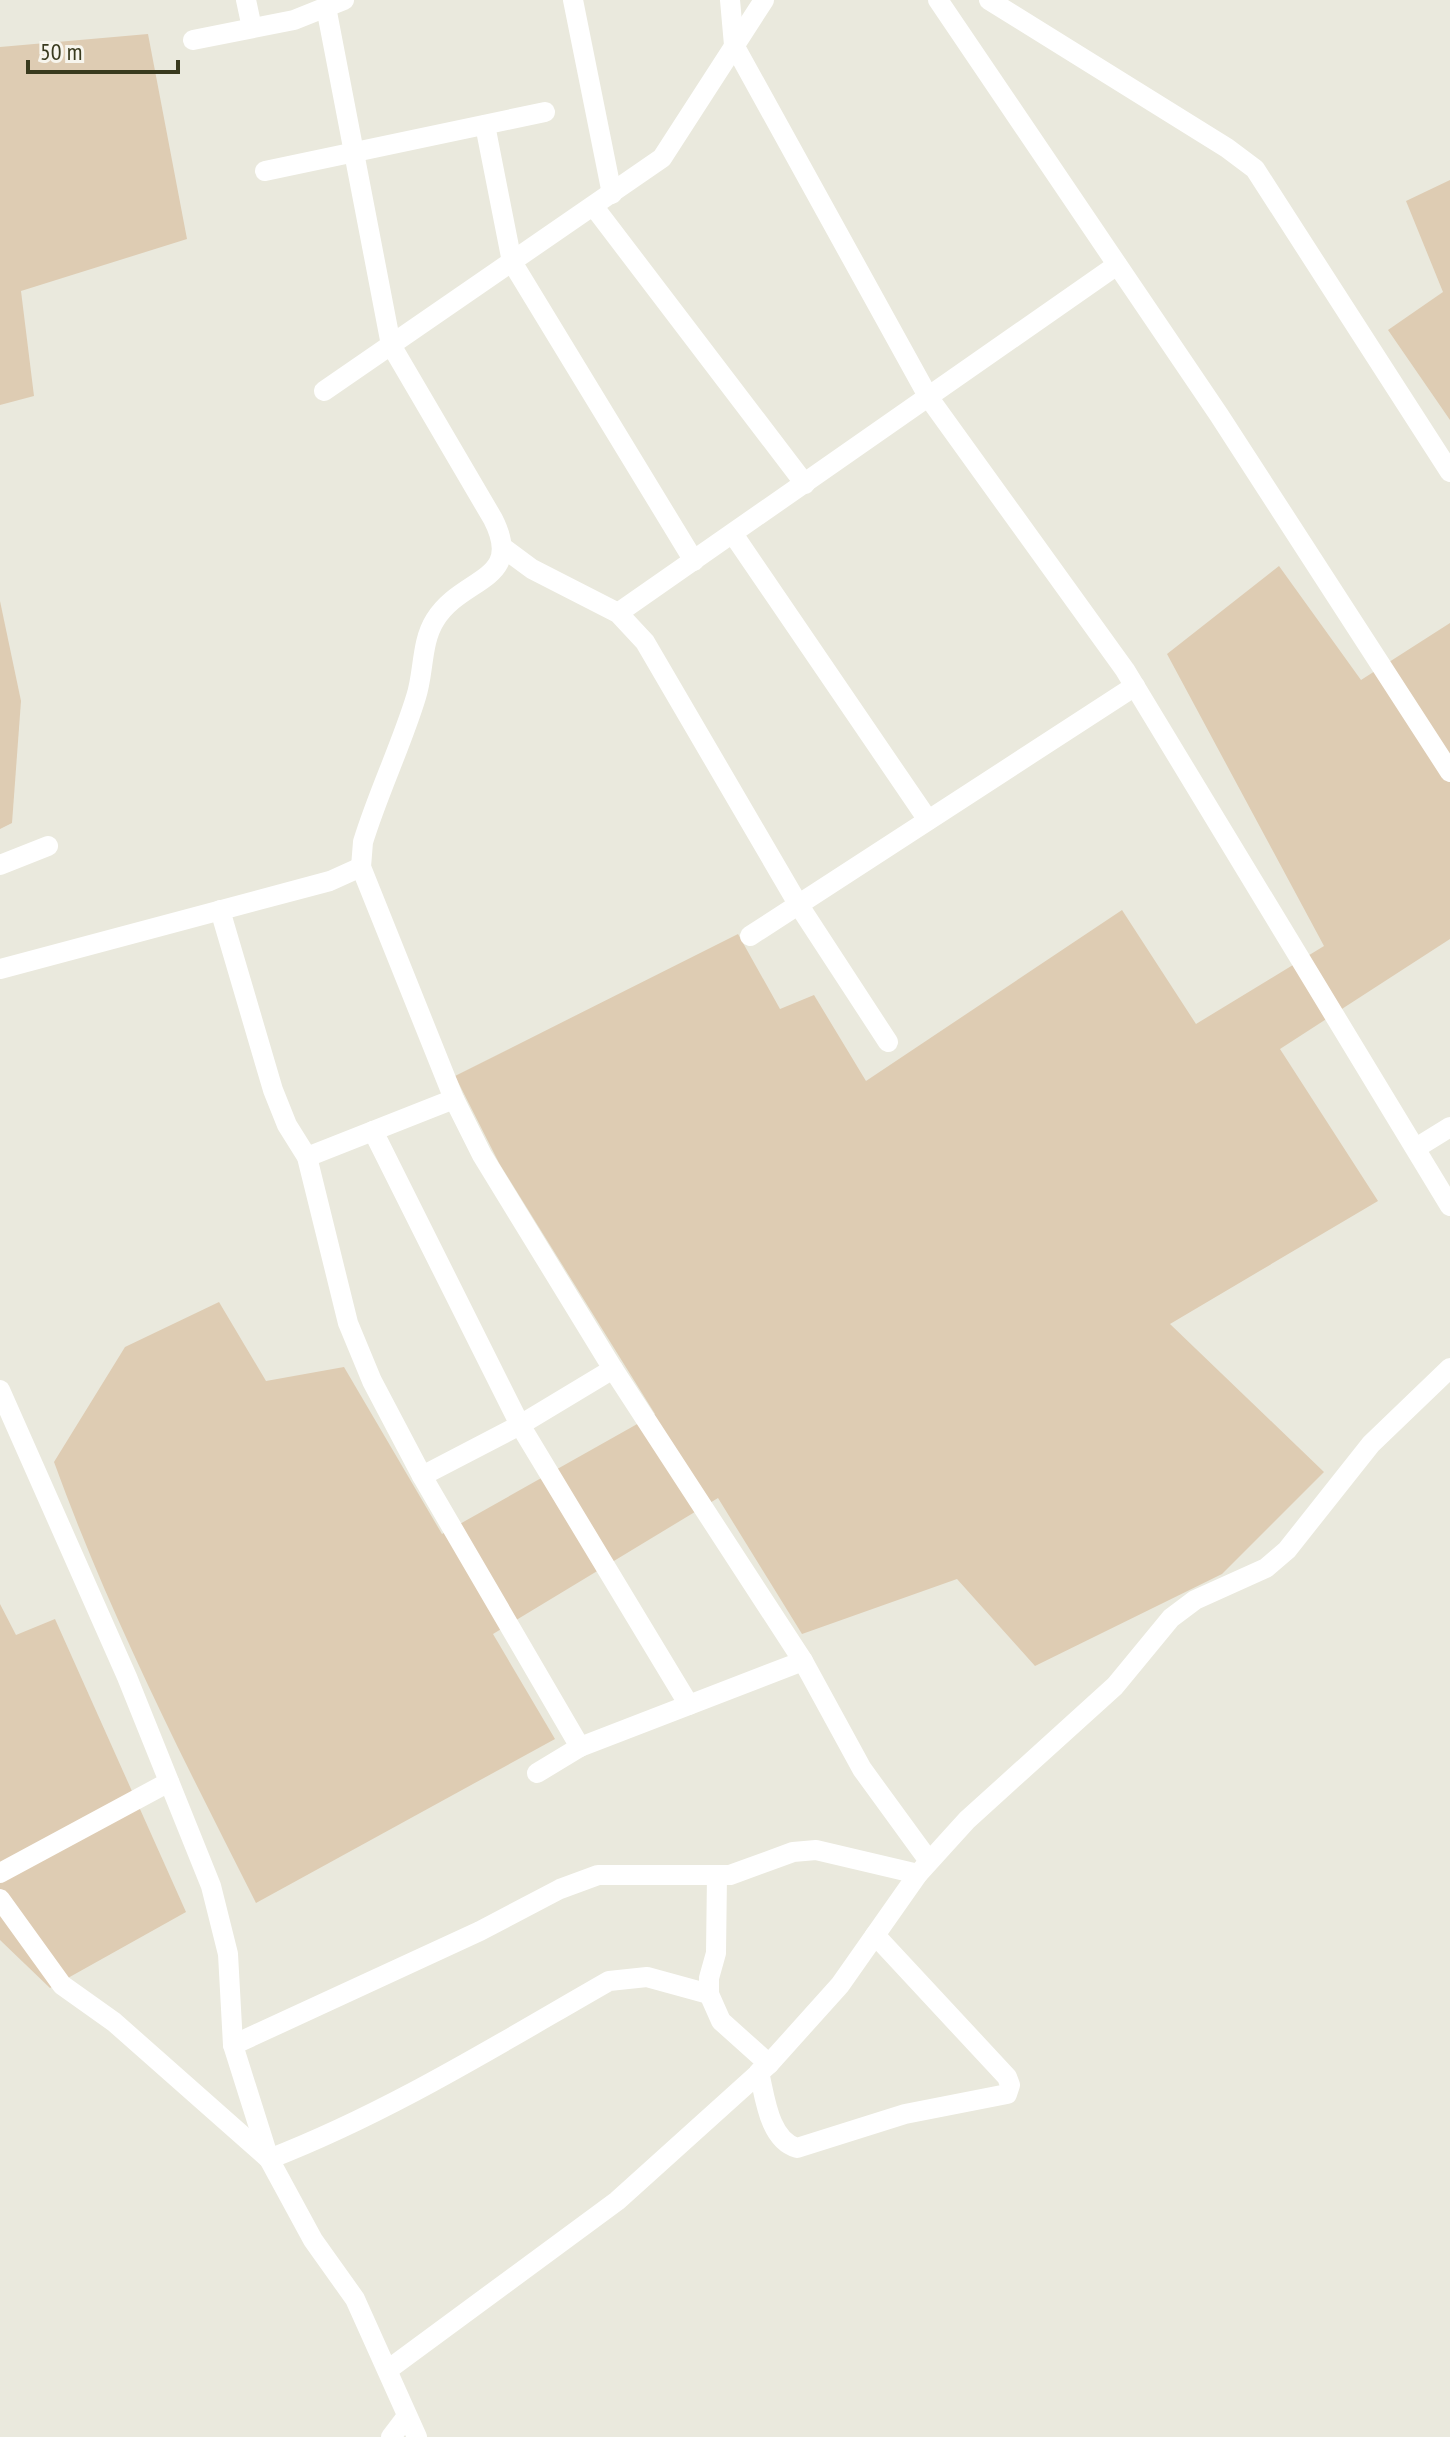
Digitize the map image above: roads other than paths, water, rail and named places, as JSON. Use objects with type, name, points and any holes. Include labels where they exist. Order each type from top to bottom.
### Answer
[{"type":"street","points":[[246,0],[252,28]]},
{"type":"street","points":[[573,0],[612,194]]},
{"type":"street","points":[[730,0],[734,45],[929,398],[1135,686],[1450,1206]]},
{"type":"street","points":[[324,391],[662,158],[764,0]]},
{"type":"street","points":[[938,0],[1117,265],[1450,772]]},
{"type":"street","points":[[989,0],[1227,148],[1255,169],[1450,472]]},
{"type":"street","points":[[193,40],[294,20],[335,4],[353,152],[391,345],[493,519],[505,549],[503,561],[492,573],[455,598],[432,624],[416,697],[363,842],[361,867],[454,1099],[482,1155],[613,1369],[803,1661],[862,1769],[924,1868]]},
{"type":"street","points":[[265,171],[545,112]]},
{"type":"street","points":[[485,125],[512,262],[694,561]]},
{"type":"street","points":[[594,207],[805,484]]},
{"type":"street","points":[[618,613],[1117,265]]},
{"type":"street","points":[[733,534],[928,820]]},
{"type":"street","points":[[505,549],[532,569],[618,613],[645,642],[798,904],[888,1042]]},
{"type":"street","points":[[750,936],[1135,686]]},
{"type":"street","points":[[0,865],[48,846]]},
{"type":"street","points":[[0,969],[330,881],[361,867]]},
{"type":"street","points":[[220,910],[273,1090],[287,1125],[307,1157],[348,1323],[372,1381],[422,1476],[580,1747]]},
{"type":"street","points":[[307,1157],[454,1099]]},
{"type":"street","points":[[1416,1148],[1450,1127]]},
{"type":"street","points":[[373,1131],[520,1425],[689,1705]]},
{"type":"street","points":[[389,2369],[617,2201],[764,2068],[840,1985],[924,1868],[967,1820],[1115,1686],[1171,1618],[1195,1600],[1266,1568],[1287,1550],[1371,1444],[1450,1368]]},
{"type":"street","points":[[422,1476],[520,1425],[613,1369]]},
{"type":"street","points":[[0,1390],[127,1677],[220,1917],[228,1954],[233,2045],[269,2159],[313,2240],[355,2299],[417,2437]]},
{"type":"street","points":[[537,1773],[580,1747],[803,1661]]},
{"type":"street","points":[[0,1873],[169,1782]]},
{"type":"street","points":[[233,2045],[480,1931],[580,1881],[621,1874],[717,1875],[741,1872],[793,1852],[816,1850],[924,1868]]},
{"type":"street","points":[[717,1875],[716,1953],[709,1994],[721,2021],[764,2068],[773,2123],[786,2143],[797,2148],[809,2148],[905,2114],[1007,2094],[1010,2085],[1007,2077],[875,1935]]},
{"type":"street","points":[[0,1899],[62,1985],[114,2022],[269,2159]]},
{"type":"street","points":[[269,2159],[337,2132],[407,2098],[609,1981],[647,1977],[709,1994]]},
{"type":"street","points":[[391,2437],[407,2416]]}]
